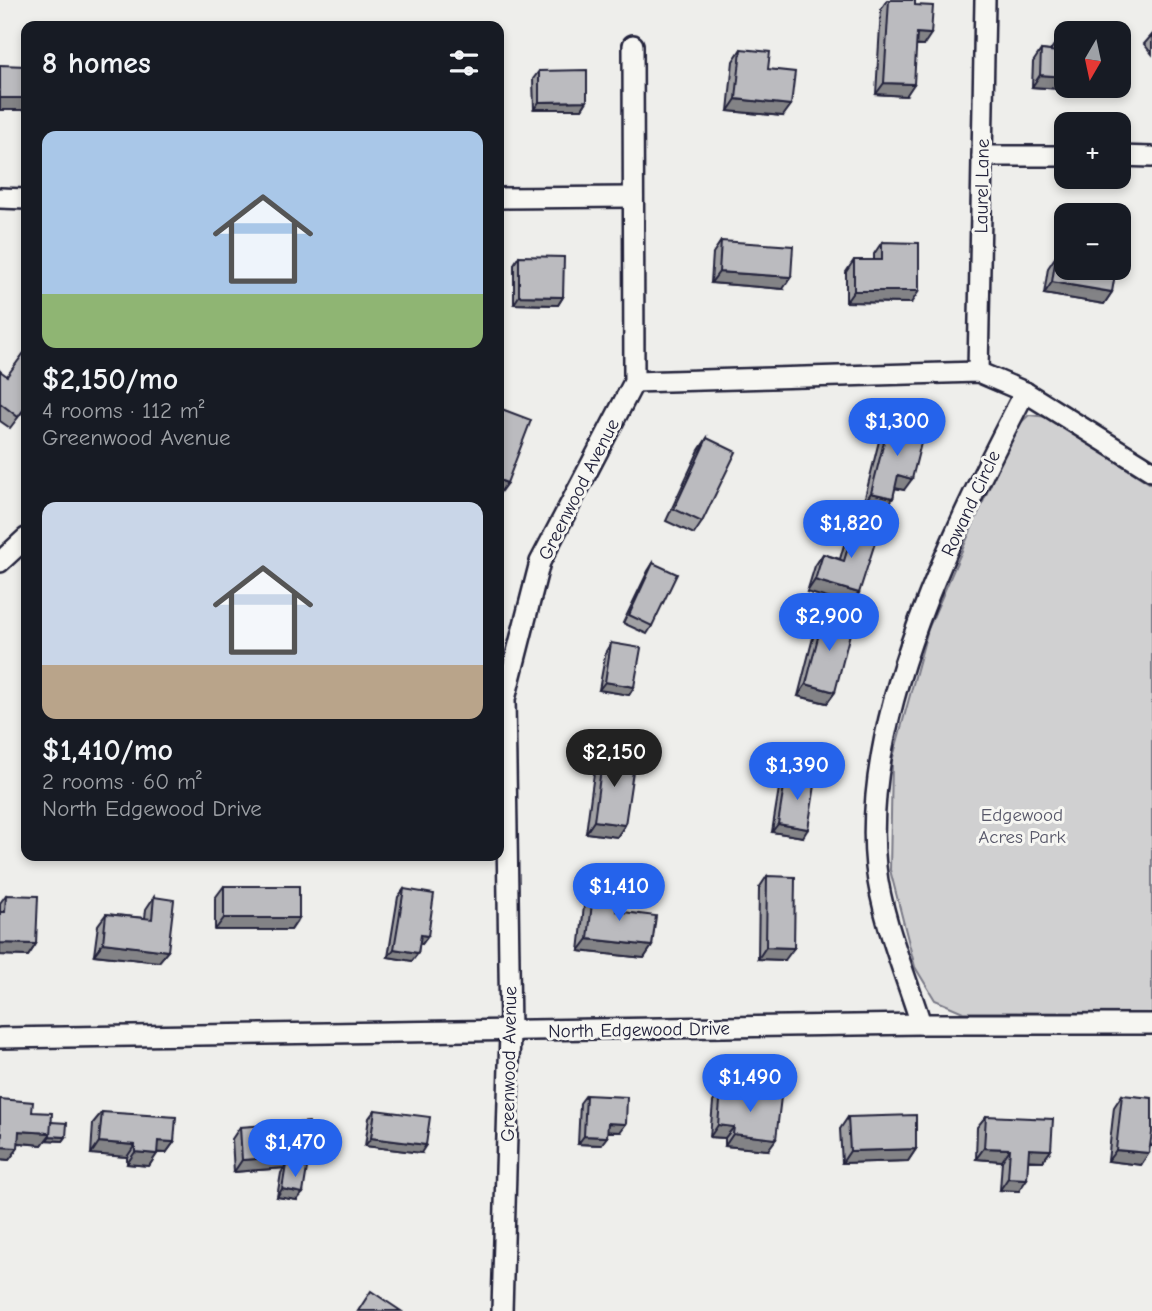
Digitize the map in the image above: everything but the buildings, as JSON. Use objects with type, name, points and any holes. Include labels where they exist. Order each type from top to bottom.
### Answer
[{"type":"street","name":"Laurel Lane","points":[[978,373],[985,0]]},
{"type":"street","name":"Greenwood Avenue","points":[[502,1311],[510,1031],[505,699],[540,562],[634,382],[632,45]]},
{"type":"street","points":[[982,156],[1054,156]]},
{"type":"street","points":[[1131,156],[1152,157]]},
{"type":"street","points":[[504,198],[633,197]]},
{"type":"street","points":[[0,198],[21,199]]},
{"type":"street","points":[[634,382],[978,373],[1025,392],[1152,471]]},
{"type":"street","name":"Rowand Circle","points":[[921,1024],[884,909],[876,866],[875,798],[892,710],[920,615],[975,490],[1025,392]]},
{"type":"street","points":[[0,562],[21,543]]},
{"type":"street","name":"North Edgewood Drive","points":[[0,1038],[921,1024],[1152,1024]]},
{"type":"green space","name":"Edgewood Acres Park","points":[[1029,415],[1048,417],[1152,485],[1152,1013],[963,1012],[935,1000],[915,967],[890,870],[892,761],[928,629],[1015,428]]}]
